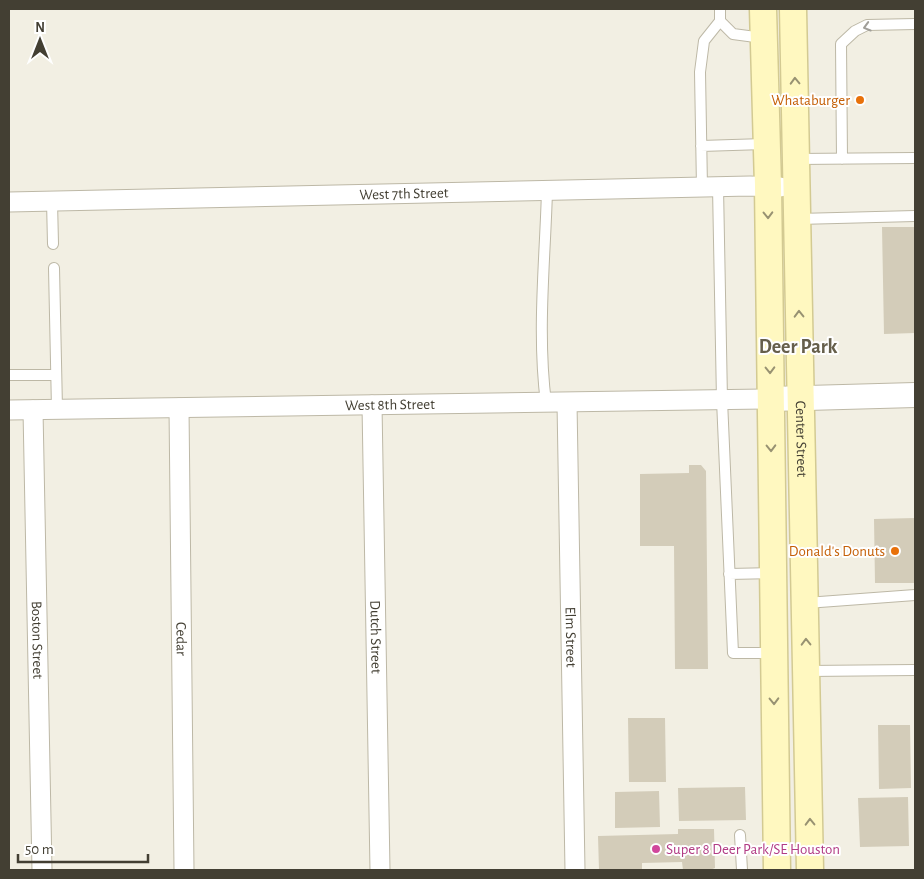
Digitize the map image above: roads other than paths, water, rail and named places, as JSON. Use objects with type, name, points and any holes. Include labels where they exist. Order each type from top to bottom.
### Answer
[{"type":"main road","name":"Center Street","points":[[762,9],[768,186],[777,870]]},
{"type":"main road","name":"Center Street","points":[[793,9],[810,870]]},
{"type":"street","name":"West 7th Street","points":[[9,202],[768,186],[798,189]]},
{"type":"street","points":[[771,399],[915,395]]},
{"type":"street","name":"West 8th Street","points":[[9,410],[771,399]]},
{"type":"street","name":"Elm Street","points":[[567,403],[575,870]]},
{"type":"street","name":"Dutch Street","points":[[372,405],[380,870]]},
{"type":"street","name":"Cedar","points":[[179,408],[184,870]]},
{"type":"street","name":"Boston Street","points":[[33,410],[42,870]]},
{"type":"lane","points":[[720,9],[720,21],[704,41],[700,72],[701,146],[710,187],[722,400],[732,653],[774,653]]},
{"type":"lane","points":[[720,21],[733,34],[763,38]]},
{"type":"lane","points":[[842,159],[841,44],[855,31],[867,25],[915,24]]},
{"type":"lane","points":[[701,146],[766,144]]},
{"type":"lane","points":[[797,159],[915,158]]},
{"type":"lane","points":[[546,403],[543,298],[547,191]]},
{"type":"lane","points":[[52,201],[53,244]]},
{"type":"lane","points":[[798,219],[915,216]]},
{"type":"lane","points":[[54,268],[57,409]]},
{"type":"lane","points":[[9,375],[56,375]]},
{"type":"lane","points":[[729,574],[773,573]]},
{"type":"lane","points":[[806,603],[915,595]]},
{"type":"lane","points":[[807,671],[915,670]]},
{"type":"lane","points":[[740,835],[742,870]]},
{"type":"place","name":"Whataburger","points":[[860,100]]},
{"type":"place","name":"Donald's Donuts","points":[[895,551]]},
{"type":"place","name":"Super 8 Deer Park/SE Houston","points":[[656,849]]},
{"type":"district","name":"Deer Park","points":[[798,346]]}]
